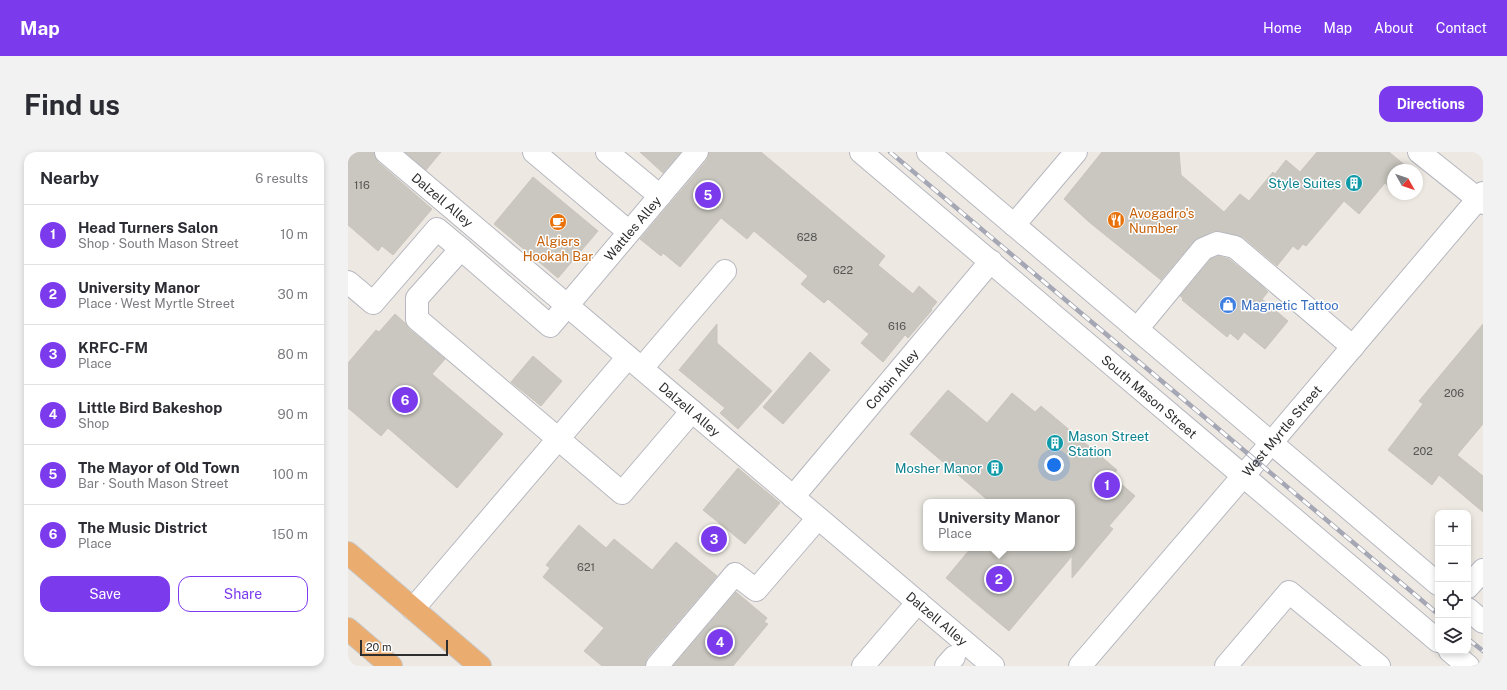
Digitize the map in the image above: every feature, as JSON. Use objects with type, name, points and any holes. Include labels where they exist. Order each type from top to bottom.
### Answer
[{"type":"highway","points":[[348,553],[480,666]]},
{"type":"highway","points":[[348,629],[391,666]]},
{"type":"street","name":"Dalzell Alley","points":[[386,152],[993,666]]},
{"type":"street","points":[[534,152],[629,232]]},
{"type":"street","points":[[608,152],[660,196]]},
{"type":"street","name":"Wattles Alley","points":[[461,249],[550,326],[697,152]]},
{"type":"street","name":"South Mason Street","points":[[861,152],[1435,638]]},
{"type":"street","points":[[928,152],[1436,582]]},
{"type":"street","points":[[1014,225],[1076,152]]},
{"type":"street","points":[[1419,152],[1481,199]]},
{"type":"street","name":"West Myrtle Street","points":[[1080,666],[1481,199]]},
{"type":"street","points":[[348,282],[373,303],[437,229],[461,249],[417,298],[417,319],[622,493],[692,411]]},
{"type":"street","points":[[1137,329],[1203,249],[1217,243],[1235,247],[1353,347]]},
{"type":"street","name":"Corbin Alley","points":[[793,497],[991,261]]},
{"type":"street","points":[[413,609],[558,438],[635,363],[725,271]]},
{"type":"street","points":[[657,666],[735,574],[756,590],[818,518]]},
{"type":"street","points":[[1471,584],[1483,570]]},
{"type":"street","points":[[1226,666],[1289,592],[1379,666]]},
{"type":"street","points":[[863,666],[918,602]]},
{"type":"street","points":[[1471,612],[1483,622]]},
{"type":"street","points":[[1454,654],[1468,666]]},
{"type":"building","points":[[348,152],[374,152],[378,162],[432,209],[393,255],[382,246],[378,251],[348,225]]},
{"type":"building","points":[[405,152],[441,152],[426,170]]},
{"type":"building","points":[[640,152],[681,152],[663,173]]},
{"type":"building","points":[[709,152],[761,152],[885,256],[878,265],[913,294],[919,286],[937,302],[931,309],[932,310],[908,338],[905,335],[883,362],[861,343],[869,334],[828,299],[824,303],[801,284],[808,276],[754,231],[747,239],[721,218],[680,267],[663,253],[661,256],[640,239],[707,160]]},
{"type":"building","points":[[1102,152],[1179,152],[1181,175],[1224,212],[1240,194],[1249,201],[1273,172],[1275,174],[1286,160],[1300,172],[1317,152],[1389,152],[1403,164],[1387,164],[1387,185],[1385,183],[1359,214],[1344,201],[1306,246],[1303,244],[1298,250],[1293,246],[1277,266],[1243,237],[1220,231],[1213,231],[1194,241],[1161,280],[1089,222],[1064,199]]},
{"type":"building","points":[[533,177],[598,231],[558,278],[494,224]]},
{"type":"building","name":"Magnetic Tattoo","points":[[1218,256],[1229,259],[1261,285],[1268,292],[1262,299],[1288,321],[1265,349],[1244,332],[1238,340],[1230,333],[1227,337],[1182,300],[1183,298],[1180,296],[1211,259]]},
{"type":"building","points":[[395,314],[409,329],[445,359],[432,374],[503,434],[457,488],[388,428],[381,436],[348,408],[348,363],[376,330],[379,332]]},
{"type":"building","points":[[717,324],[717,343],[772,391],[738,429],[720,413],[725,408],[679,370]]},
{"type":"building","points":[[1483,324],[1483,424],[1457,455],[1483,476],[1483,512],[1439,475],[1432,485],[1388,450],[1423,404],[1419,401]]},
{"type":"building","points":[[810,352],[830,370],[783,424],[763,407]]},
{"type":"building","points":[[533,356],[562,381],[541,406],[511,382]]},
{"type":"building","points":[[948,390],[987,423],[1012,393],[1035,412],[1041,406],[1117,470],[1112,476],[1135,496],[1109,526],[1113,529],[1072,578],[1072,556],[1009,631],[946,578],[968,551],[1075,551],[1075,499],[986,499],[910,434]]},
{"type":"building","points":[[738,468],[780,503],[745,544],[703,510]]},
{"type":"building","points":[[579,525],[606,548],[614,539],[652,570],[676,542],[717,576],[647,658],[645,666],[602,666],[584,651],[604,628],[543,577],[550,568],[546,565]]},
{"type":"building","points":[[736,592],[767,618],[764,622],[768,624],[733,666],[673,666]]},
{"type":"railway","points":[[890,152],[1435,611]]},
{"type":"railway","points":[[1471,641],[1483,651]]},
{"type":"place","name":"Style Suites","points":[[1354,183]]},
{"type":"place","name":"The Mayor of Old Town","points":[[708,195]]},
{"type":"place","name":"Avogadro's Number","points":[[1116,220]]},
{"type":"place","name":"Algiers Hookah Bar","points":[[558,222]]},
{"type":"place","name":"Magnetic Tattoo","points":[[1228,305]]},
{"type":"place","name":"The Music District","points":[[405,400]]},
{"type":"place","name":"Mason Street Station","points":[[1055,443]]},
{"type":"place","name":"Mosher Manor","points":[[995,468]]},
{"type":"place","name":"Head Turners Salon","points":[[1107,485]]},
{"type":"place","name":"KRFC-FM","points":[[714,539]]},
{"type":"place","name":"University Manor","points":[[999,579]]},
{"type":"place","name":"Little Bird Bakeshop","points":[[720,642]]}]
